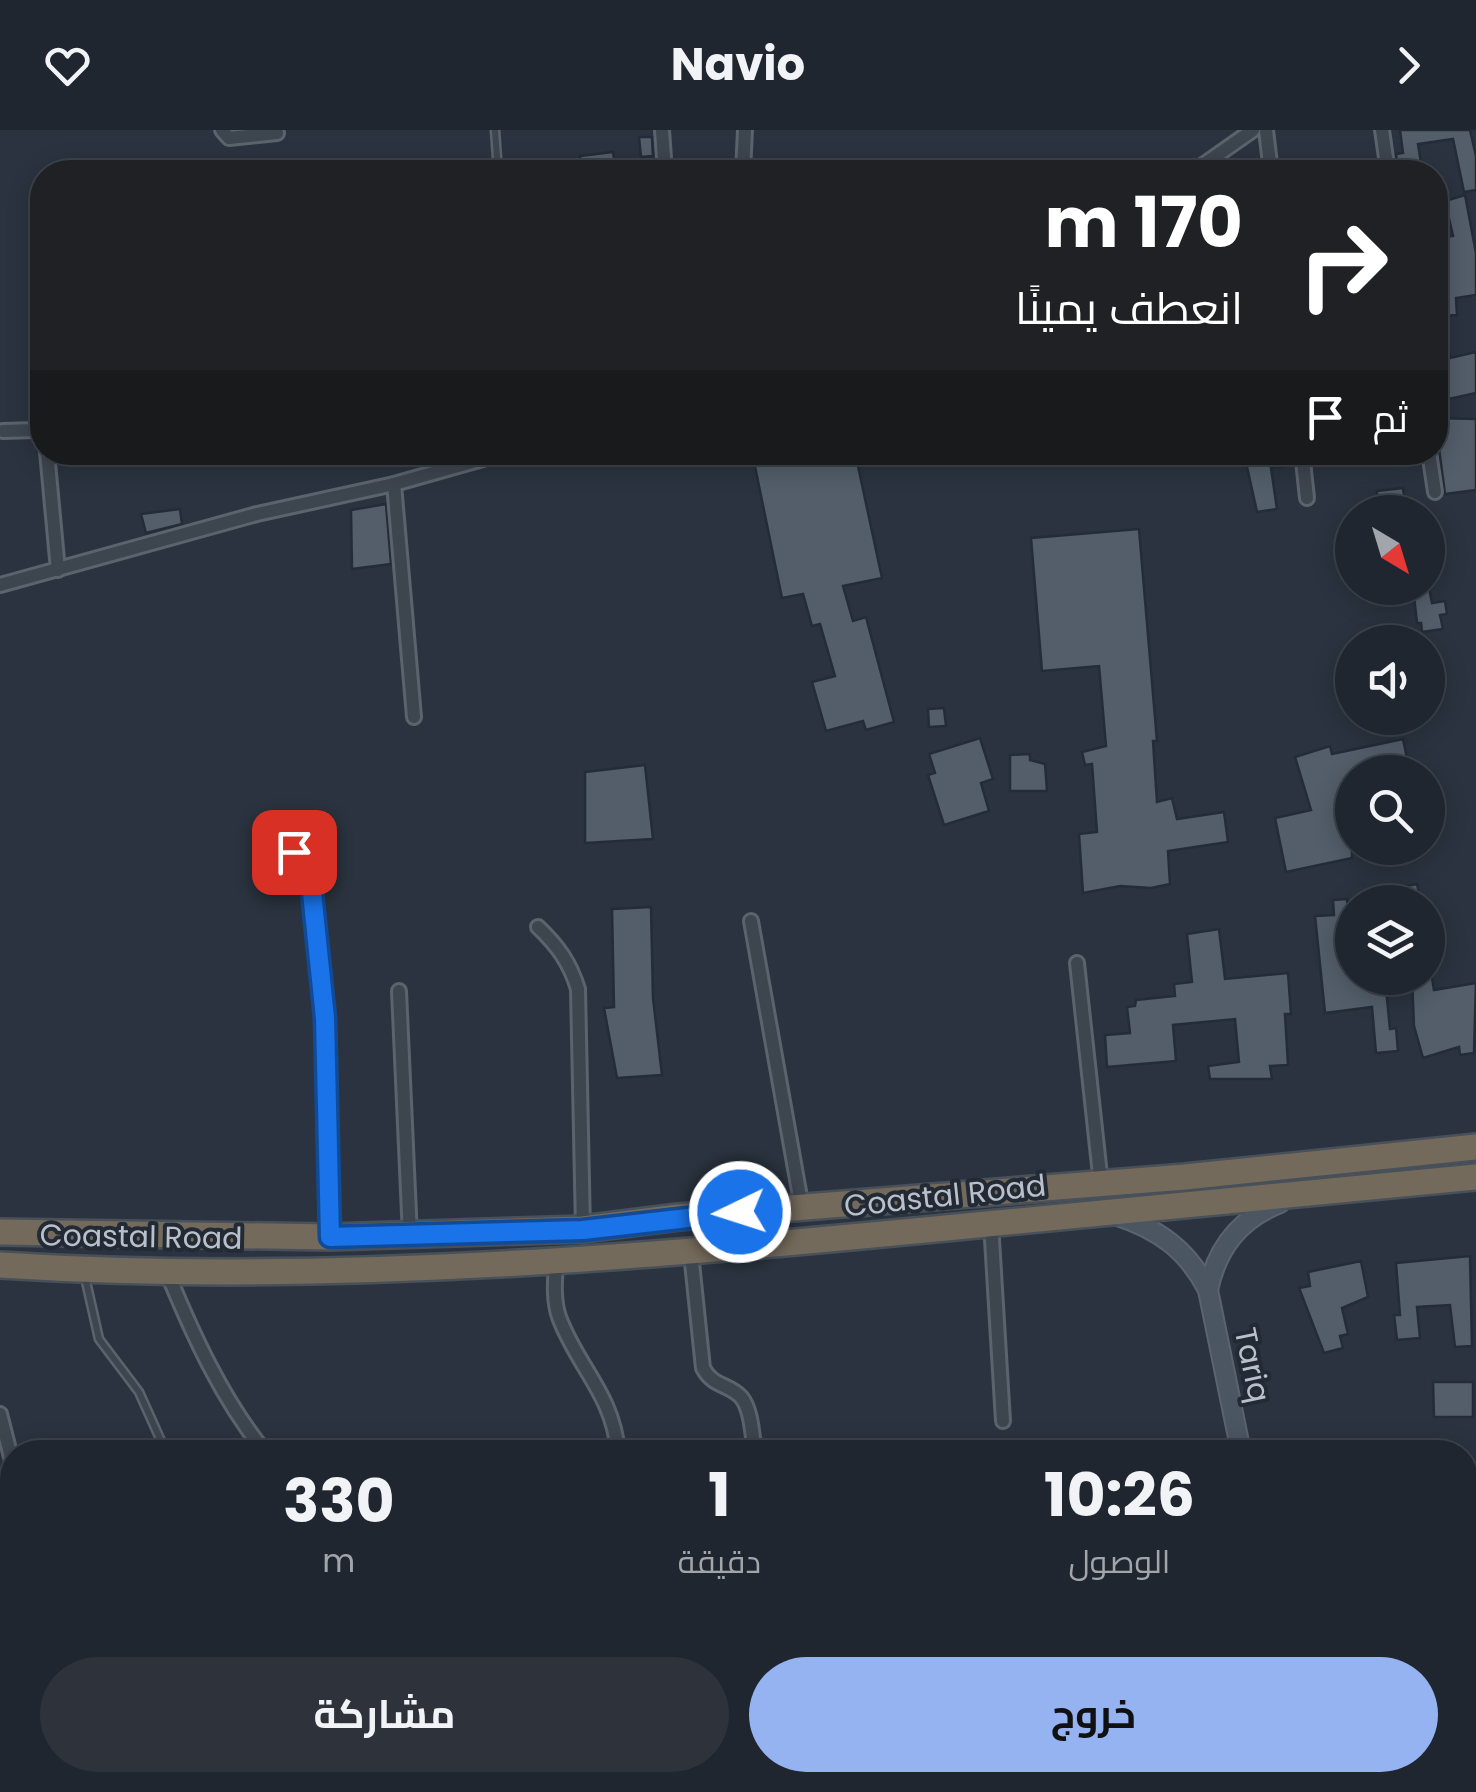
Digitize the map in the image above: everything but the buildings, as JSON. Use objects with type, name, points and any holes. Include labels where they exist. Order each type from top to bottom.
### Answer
[{"type":"highway","name":"Coastal Road","points":[[0,1232],[330,1237],[583,1230],[1476,1147]]},
{"type":"highway","name":"Coastal Road","points":[[0,1265],[289,1272],[556,1262],[691,1253],[1476,1177]]},
{"type":"main road","points":[[1208,1290],[1230,1236],[1260,1210],[1298,1195]]},
{"type":"main road","points":[[1109,1213],[1170,1241],[1192,1263],[1208,1290]]},
{"type":"main road","name":"Tariq","points":[[1208,1290],[1238,1440]]},
{"type":"street","points":[[222,130],[229,138],[276,133]]},
{"type":"street","points":[[662,130],[663,160]]},
{"type":"street","points":[[744,160],[745,130]]},
{"type":"street","points":[[1210,160],[1253,130]]},
{"type":"street","points":[[1266,130],[1270,160]]},
{"type":"street","points":[[1382,130],[1386,160]]},
{"type":"street","points":[[4,431],[30,430]]},
{"type":"street","points":[[48,465],[58,570]]},
{"type":"street","points":[[0,585],[257,514],[462,465]]},
{"type":"street","points":[[1303,465],[1307,498]]},
{"type":"street","points":[[1431,465],[1435,492]]},
{"type":"street","points":[[394,484],[414,717]]},
{"type":"street","points":[[263,852],[294,852],[310,873],[325,1018],[330,1237]]},
{"type":"street","points":[[751,921],[802,1208]]},
{"type":"street","points":[[538,927],[572,968],[578,990],[583,1230]]},
{"type":"street","points":[[1077,962],[1101,1184]]},
{"type":"street","points":[[399,992],[410,1236]]},
{"type":"street","points":[[991,1223],[1004,1421]]},
{"type":"street","points":[[691,1253],[703,1368],[708,1379],[738,1393],[745,1403],[753,1440]]},
{"type":"street","points":[[556,1262],[558,1314],[606,1398],[616,1422],[617,1440]]},
{"type":"street","points":[[167,1272],[199,1345],[255,1440]]},
{"type":"street","points":[[0,1414],[7,1440]]},
{"type":"lane","points":[[495,130],[497,160]]},
{"type":"lane","points":[[84,1270],[86,1296],[99,1339],[140,1392],[161,1440]]},
{"type":"route","points":[[294,852],[301,856],[310,873],[325,1018],[330,1237],[583,1230],[740,1212]]}]
